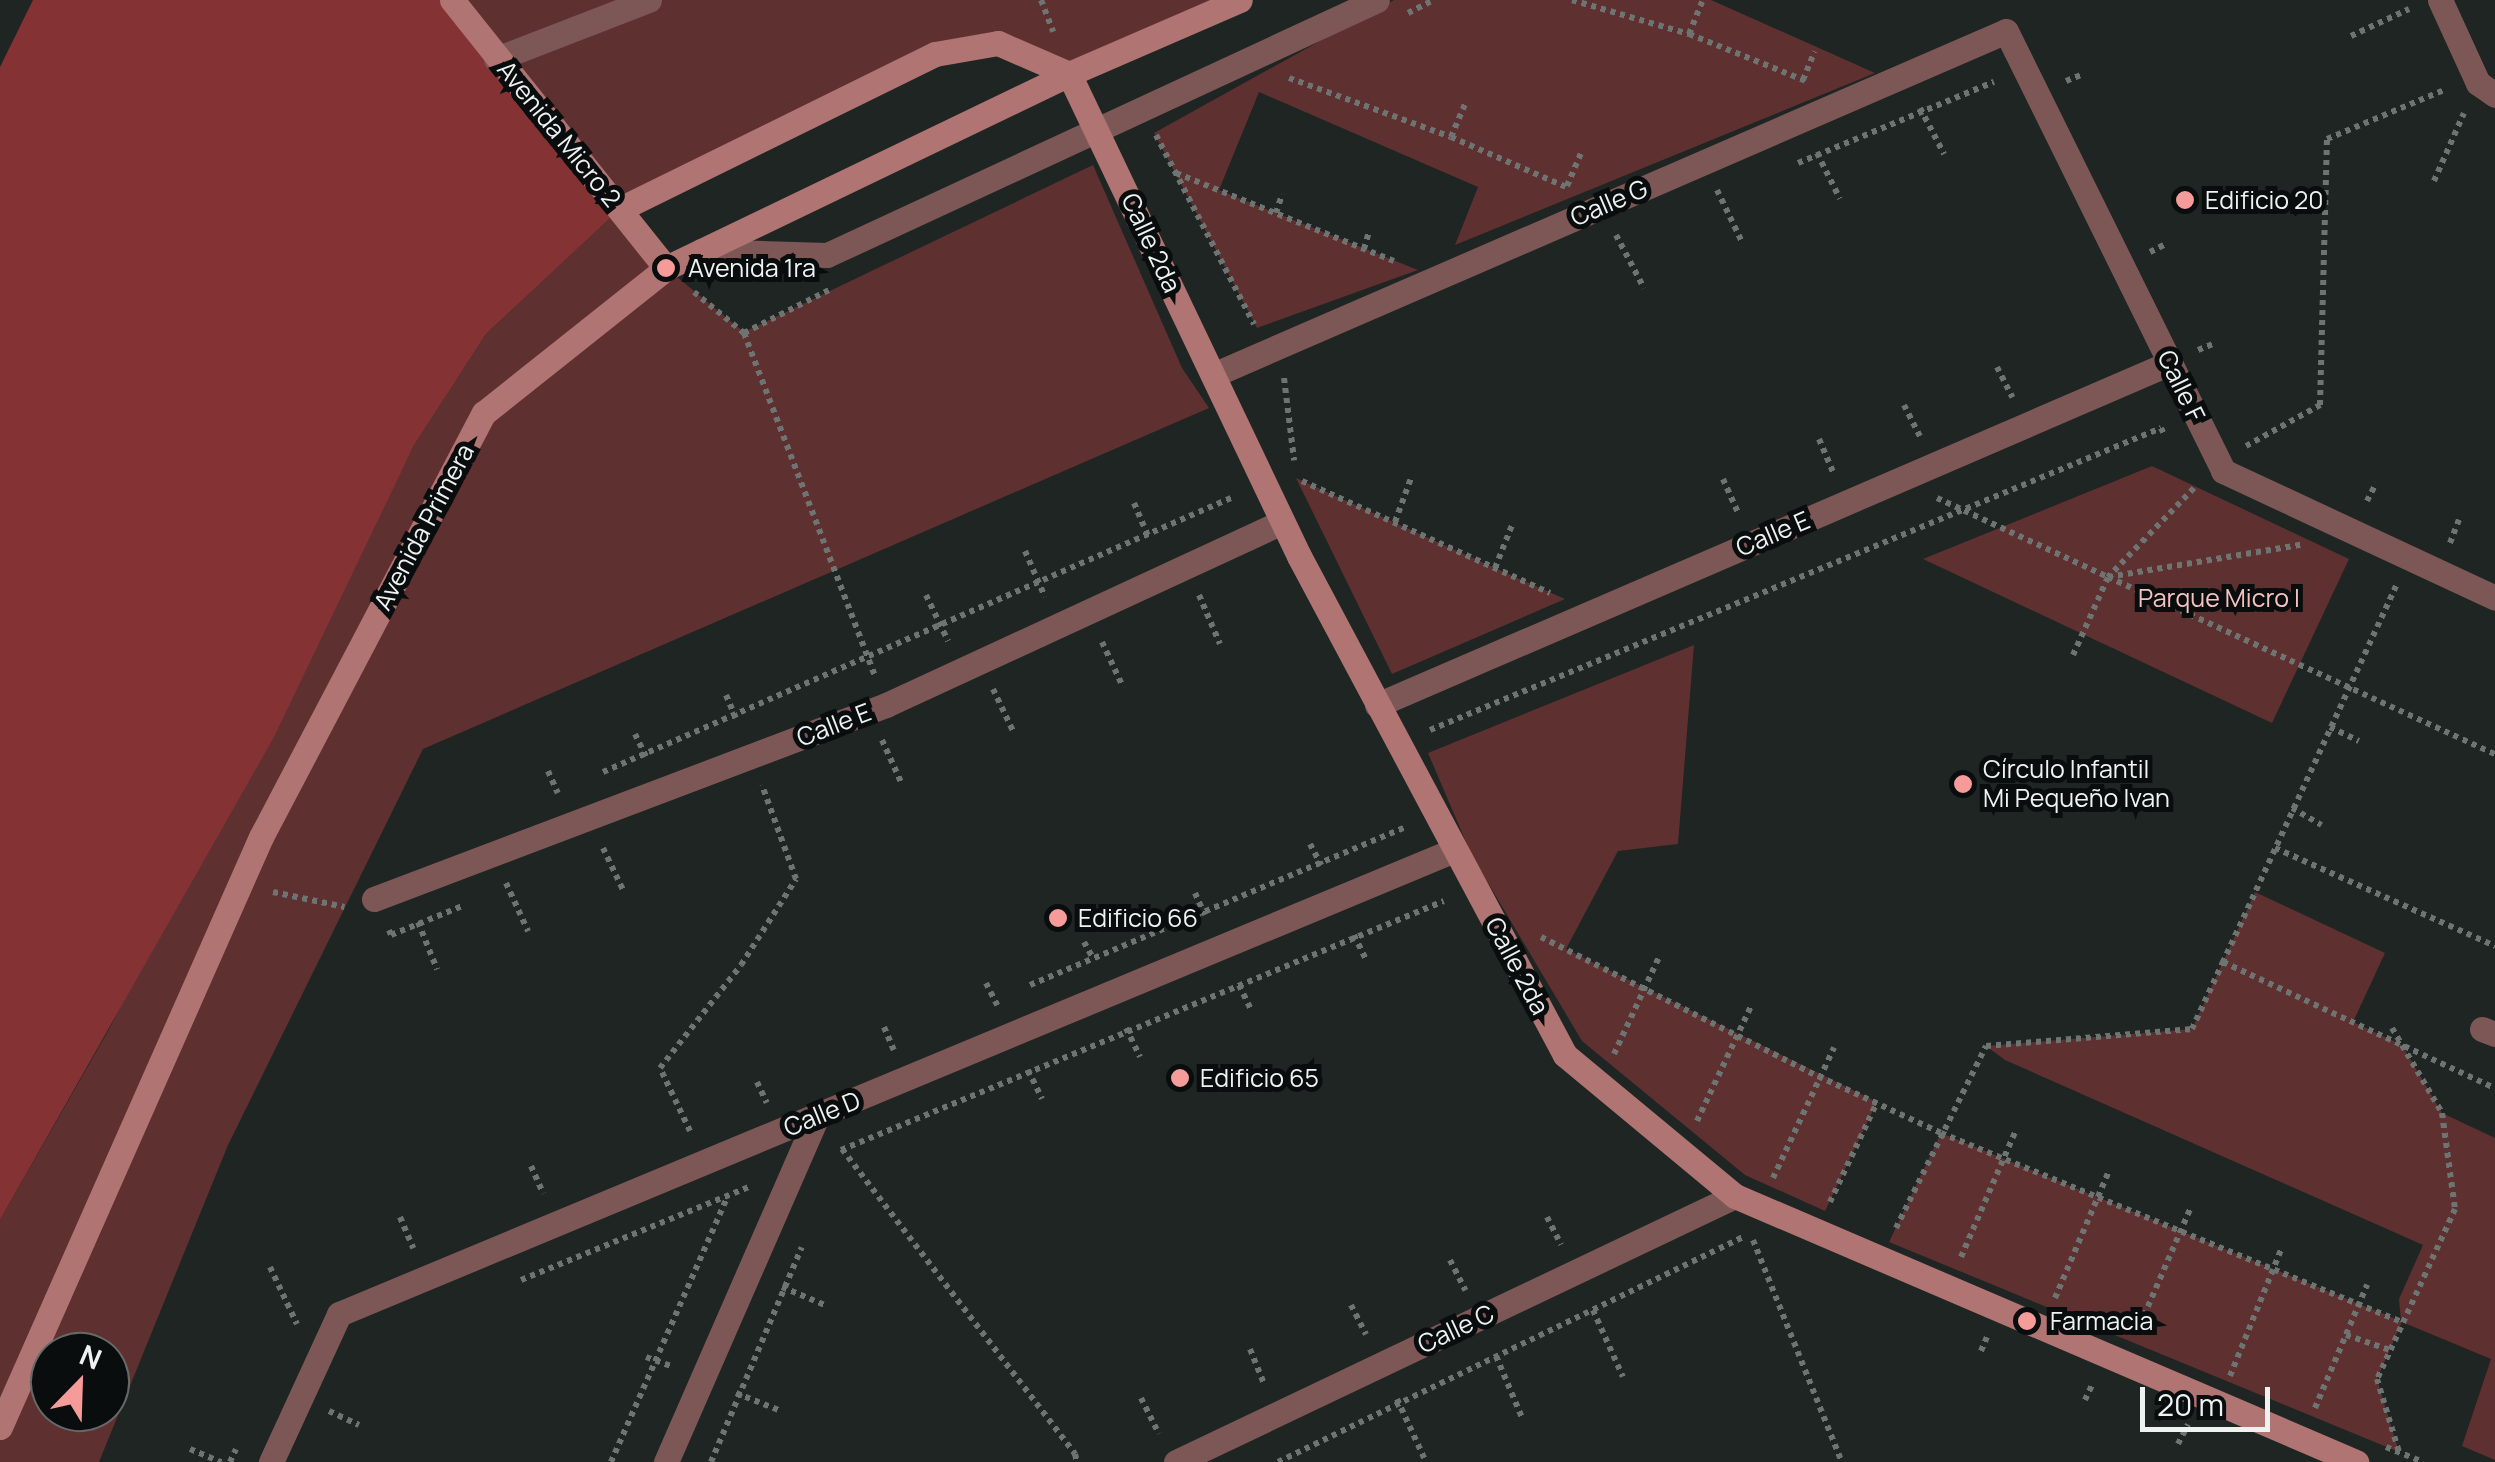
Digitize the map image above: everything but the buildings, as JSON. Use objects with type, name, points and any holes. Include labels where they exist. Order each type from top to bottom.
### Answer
[{"type":"street","name":"Avenida Micro 2","points":[[452,0],[666,268]]},
{"type":"street","points":[[496,58],[649,0]]},
{"type":"street","name":"Avenida Primera","points":[[0,1427],[239,885],[484,414],[666,268],[1069,74],[1240,0]]},
{"type":"street","points":[[700,252],[827,255],[1377,0]]},
{"type":"street","points":[[2428,3],[2486,89]]},
{"type":"street","name":"Calle G","points":[[1213,375],[2006,31]]},
{"type":"street","name":"Calle F","points":[[2006,31],[2218,462]]},
{"type":"street","points":[[620,209],[935,54],[998,43],[1069,74]]},
{"type":"street","name":"Calle 2da","points":[[1069,74],[1282,522],[1565,1055],[1735,1196],[2356,1462]]},
{"type":"street","name":"Calle E","points":[[1377,704],[2170,363]]},
{"type":"street","points":[[2218,462],[2223,471],[2495,598]]},
{"type":"street","name":"Calle E","points":[[374,899],[877,708],[1282,522]]},
{"type":"street","name":"Calle D","points":[[271,1462],[339,1314],[1454,850]]},
{"type":"street","points":[[666,1462],[818,1116]]},
{"type":"street","name":"Calle C","points":[[1176,1462],[1735,1196]]},
{"type":"path","points":[[1572,0],[1689,34],[1848,99]]},
{"type":"path","points":[[1689,34],[1702,1]]},
{"type":"path","points":[[2351,36],[2428,3]]},
{"type":"path","points":[[1803,80],[1815,51]]},
{"type":"path","points":[[1250,57],[1284,76],[1451,137],[1567,187],[1601,206],[1644,288]]},
{"type":"path","points":[[2060,66],[2075,96]]},
{"type":"path","points":[[1904,76],[1944,154]]},
{"type":"path","points":[[1996,81],[2005,99]]},
{"type":"path","points":[[2434,181],[2486,89]]},
{"type":"path","points":[[2074,655],[2108,577],[2218,462],[2320,405],[2327,139],[2443,90],[2486,89]]},
{"type":"path","points":[[1451,137],[1466,101]]},
{"type":"path","points":[[1800,120],[1840,199]]},
{"type":"path","points":[[1154,133],[1283,375],[1296,478],[1305,496]]},
{"type":"path","points":[[1567,187],[1582,150]]},
{"type":"path","points":[[1704,162],[1742,242]]},
{"type":"path","points":[[1176,173],[1400,263]]},
{"type":"path","points":[[1276,213],[1282,194]]},
{"type":"path","points":[[1364,249],[1369,232]]},
{"type":"path","points":[[2143,236],[2158,268]]},
{"type":"path","points":[[666,268],[744,333],[868,658],[877,708],[901,782]]},
{"type":"path","points":[[2191,334],[2206,366]]},
{"type":"path","points":[[1995,408],[2030,392]]},
{"type":"path","points":[[1432,750],[1425,732],[2161,428],[2170,443]]},
{"type":"path","points":[[2238,430],[2246,446],[2260,452]]},
{"type":"path","points":[[1905,448],[1922,440]]},
{"type":"path","points":[[2186,472],[2195,486],[2211,495]]},
{"type":"path","points":[[1296,478],[1565,599]]},
{"type":"path","points":[[1395,522],[1411,478]]},
{"type":"path","points":[[1820,486],[1836,478]]},
{"type":"path","points":[[1900,479],[2348,690],[2495,754]]},
{"type":"path","points":[[1223,480],[1250,537]]},
{"type":"path","points":[[2350,494],[2384,508]]},
{"type":"path","points":[[592,776],[1039,585],[1229,498]]},
{"type":"path","points":[[1134,503],[1148,536],[1176,571],[1220,644]]},
{"type":"path","points":[[1742,520],[1758,514]]},
{"type":"path","points":[[1494,568],[1512,525]]},
{"type":"path","points":[[2435,531],[2466,545]]},
{"type":"path","points":[[2108,577],[2305,544],[2289,536]]},
{"type":"path","points":[[1025,551],[1058,626]]},
{"type":"path","points":[[1889,1242],[1986,1046],[2192,1029],[2394,590],[2406,556]]},
{"type":"path","points":[[2380,582],[2411,598]]},
{"type":"path","points":[[926,595],[941,627],[1014,733]]},
{"type":"path","points":[[1088,612],[1122,686]]},
{"type":"path","points":[[2330,726],[2359,742]]},
{"type":"path","points":[[728,1196],[706,1162],[660,1068],[742,966],[796,879],[752,756]]},
{"type":"path","points":[[540,798],[575,784]]},
{"type":"path","points":[[2292,808],[2322,825]]},
{"type":"path","points":[[1397,809],[1454,917]]},
{"type":"path","points":[[589,820],[624,892]]},
{"type":"path","points":[[2275,848],[2495,946]]},
{"type":"path","points":[[494,856],[528,932]]},
{"type":"path","points":[[239,885],[346,907],[374,899]]},
{"type":"path","points":[[508,1285],[1446,900]]},
{"type":"path","points":[[419,924],[437,969]]},
{"type":"path","points":[[1526,929],[1820,1077],[1941,1132],[2402,1322]]},
{"type":"path","points":[[1600,1084],[1660,955]]},
{"type":"path","points":[[2222,962],[2495,1088]]},
{"type":"path","points":[[1682,1151],[1752,1004]]},
{"type":"path","points":[[2392,1028],[2442,1113],[2455,1210],[2377,1379],[2399,1452]]},
{"type":"path","points":[[1769,1185],[1834,1048]]},
{"type":"path","points":[[1825,1211],[1877,1102]]},
{"type":"path","points":[[818,1116],[1076,1454],[1077,1462]]},
{"type":"path","points":[[1948,1287],[2016,1130]]},
{"type":"path","points":[[835,1167],[842,1149]]},
{"type":"path","points":[[2043,1328],[2109,1170]]},
{"type":"path","points":[[1757,1180],[1783,1192]]},
{"type":"path","points":[[611,1462],[728,1196]]},
{"type":"path","points":[[1735,1196],[1842,1462]]},
{"type":"path","points":[[2124,1362],[2190,1207]]},
{"type":"path","points":[[1701,1212],[1768,1240]]},
{"type":"path","points":[[1278,1462],[1750,1233]]},
{"type":"path","points":[[711,1462],[806,1236]]},
{"type":"path","points":[[2219,1403],[2282,1247]]},
{"type":"path","points":[[270,1266],[316,1364]]},
{"type":"path","points":[[1575,1272],[1623,1377]]},
{"type":"path","points":[[749,1273],[827,1306]]},
{"type":"path","points":[[2302,1438],[2367,1285]]},
{"type":"path","points":[[1480,1318],[1523,1420]]},
{"type":"path","points":[[1972,1328],[2006,1343]]},
{"type":"path","points":[[2346,1335],[2390,1350]]},
{"type":"path","points":[[1381,1364],[1426,1462]]},
{"type":"path","points":[[2076,1374],[2109,1388]]},
{"type":"path","points":[[324,1428],[339,1395]]},
{"type":"path","points":[[2172,1415],[2204,1429]]},
{"type":"path","points":[[190,1449],[221,1462]]},
{"type":"green space","points":[[449,0],[1231,0],[1069,74],[998,43],[935,54],[621,209],[666,268],[744,332],[1093,165],[1182,368],[1209,408],[423,749],[228,1145],[130,1386],[130,1332],[30,1332],[30,1432],[111,1432],[99,1462],[0,1462],[0,1220],[108,1031],[413,447],[486,334],[620,209]]},
{"type":"green space","points":[[1394,0],[1711,0],[1875,73],[1455,245],[1478,187],[1259,92],[1219,190],[1418,270],[1257,328],[1154,133]]},
{"type":"green space","name":"Parque Micro I","points":[[2152,466],[2349,559],[2272,723],[1923,559]]},
{"type":"green space","points":[[1296,478],[1495,568],[1565,599],[1392,674]]},
{"type":"green space","points":[[1694,645],[1678,844],[1618,851],[1566,949],[1877,1102],[1825,1211],[1745,1175],[1582,1041],[1472,856],[1428,753]]},
{"type":"green space","points":[[2255,892],[2385,953],[2353,1022],[2402,1045],[2442,1113],[2495,1138],[2495,1460],[2462,1446],[2491,1359],[2402,1322],[2377,1379],[2399,1452],[1889,1242],[1941,1133],[2401,1321],[2399,1299],[2423,1245],[2005,1060],[1986,1046],[2192,1029]]},
{"type":"shaded area","points":[[33,0],[452,0],[620,209],[486,334],[413,447],[274,737],[0,1220],[0,67]]},
{"type":"place","name":"Edificio 20","points":[[2185,200]]},
{"type":"place","name":"Avenida 1ra","points":[[666,268]]},
{"type":"place","name":"Círculo Infantil Mi Pequeño Ivan","points":[[1963,784]]},
{"type":"place","name":"Edificio 66","points":[[1058,918]]},
{"type":"place","name":"Edificio 65","points":[[1180,1078]]},
{"type":"place","name":"Farmacia","points":[[2027,1321]]}]
